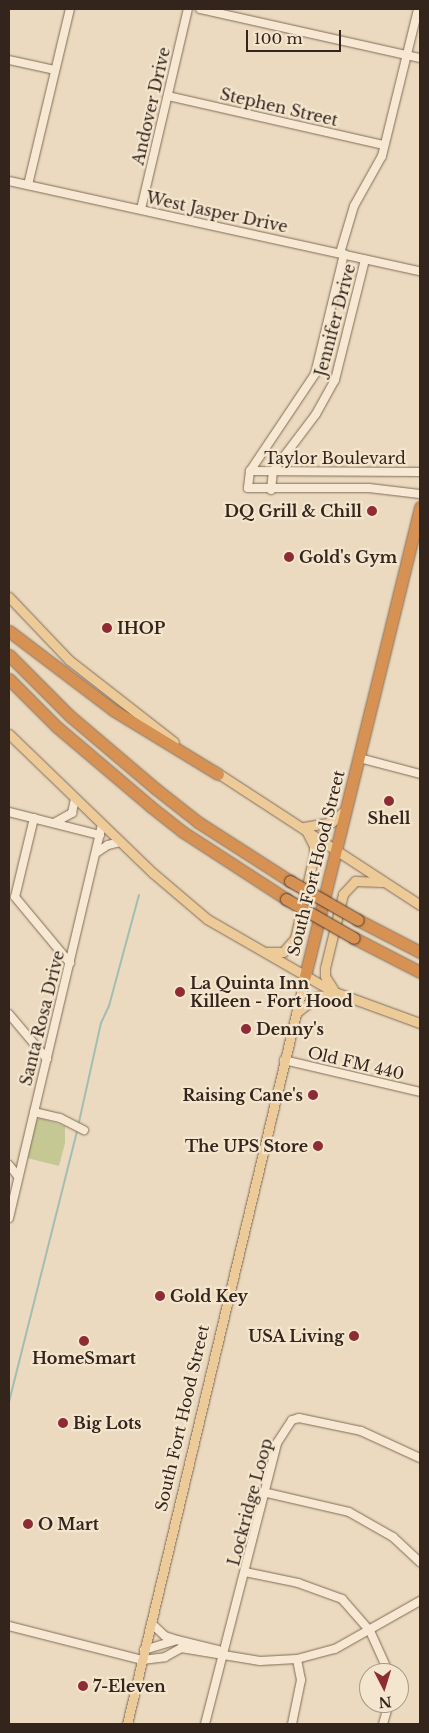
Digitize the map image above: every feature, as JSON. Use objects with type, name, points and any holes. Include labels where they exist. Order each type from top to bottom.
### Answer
[{"type":"highway","name":"South Fort Hood Street","points":[[306,976],[420,507]]},
{"type":"highway","points":[[9,631],[113,710],[218,774]]},
{"type":"highway","points":[[9,655],[77,722],[198,822],[290,881],[358,920],[420,952]]},
{"type":"highway","points":[[9,679],[70,739],[183,832],[286,899],[417,971]]},
{"type":"main road","points":[[9,597],[55,647],[102,687],[218,774],[304,827],[420,906]]},
{"type":"main road","points":[[9,734],[120,842],[207,918],[256,949],[336,992],[420,1023]]},
{"type":"main road","points":[[304,827],[332,822],[346,809]]},
{"type":"main road","points":[[256,949],[274,954],[283,952],[295,938],[314,855],[311,837],[304,827]]},
{"type":"main road","points":[[336,992],[328,983],[325,968],[343,894],[355,881],[384,882]]},
{"type":"main road","name":"South Fort Hood Street","points":[[127,1724],[284,1060],[306,976]]},
{"type":"main road","points":[[296,1013],[316,997],[336,992]]},
{"type":"street","points":[[28,185],[70,9]]},
{"type":"street","name":"Andover Drive","points":[[141,210],[188,9]]},
{"type":"street","points":[[200,9],[420,58]]},
{"type":"street","name":"Jennifer Drive","points":[[248,488],[250,471],[315,374],[354,206],[378,167],[408,55],[418,9]]},
{"type":"street","points":[[9,60],[55,70]]},
{"type":"street","name":"Stephen Street","points":[[168,96],[384,145]]},
{"type":"street","name":"West Jasper Drive","points":[[9,181],[420,271]]},
{"type":"street","name":"Jennifer Drive","points":[[273,471],[316,414],[335,380],[365,260]]},
{"type":"street","name":"Taylor Boulevard","points":[[250,471],[420,472]]},
{"type":"street","points":[[271,490],[273,471]]},
{"type":"street","name":"Taylor Boulevard","points":[[248,488],[271,490],[369,488],[420,494]]},
{"type":"street","points":[[359,758],[420,774]]},
{"type":"street","points":[[54,824],[72,813],[75,799]]},
{"type":"street","points":[[9,812],[100,835]]},
{"type":"street","points":[[34,818],[15,897],[70,963]]},
{"type":"street","name":"Santa Rosa Drive","points":[[9,1218],[102,825]]},
{"type":"street","points":[[96,853],[108,845],[120,842]]},
{"type":"street","points":[[9,1014],[47,1059]]},
{"type":"street","name":"Old FM 440","points":[[284,1060],[420,1092]]},
{"type":"street","points":[[34,1112],[60,1118],[84,1130]]},
{"type":"street","points":[[9,1165],[18,1176]]},
{"type":"street","name":"Lockridge Loop","points":[[204,1724],[277,1443],[292,1420],[299,1418],[361,1431],[420,1458]]},
{"type":"street","points":[[263,1492],[349,1512],[393,1537],[420,1562]]},
{"type":"street","points":[[245,1572],[298,1583],[342,1599],[370,1631],[384,1663]]},
{"type":"street","points":[[9,1626],[142,1660],[165,1657],[181,1648],[260,1661],[297,1660],[335,1649],[370,1631],[420,1601]]},
{"type":"street","points":[[151,1623],[165,1636],[218,1650],[223,1656]]},
{"type":"street","points":[[144,1650],[177,1640]]},
{"type":"street","points":[[292,1724],[301,1680],[297,1660]]},
{"type":"green space","points":[[40,1118],[65,1126],[65,1143],[59,1166],[27,1158],[36,1120]]},
{"type":"waterway","points":[[79,1122],[101,1023],[109,1006],[139,895]]},
{"type":"waterway","points":[[9,1402],[77,1131]]},
{"type":"place","name":"DQ Grill & Chill","points":[[372,511]]},
{"type":"place","name":"Gold's Gym","points":[[289,557]]},
{"type":"place","name":"IHOP","points":[[107,628]]},
{"type":"place","name":"Shell","points":[[389,801]]},
{"type":"place","name":"La Quinta Inn Killeen - Fort Hood","points":[[180,992]]},
{"type":"place","name":"Denny's","points":[[246,1029]]},
{"type":"place","name":"Raising Cane's","points":[[313,1095]]},
{"type":"place","name":"The UPS Store","points":[[318,1146]]},
{"type":"place","name":"Gold Key","points":[[160,1296]]},
{"type":"place","name":"USA Living","points":[[354,1336]]},
{"type":"place","name":"HomeSmart","points":[[84,1341]]},
{"type":"place","name":"Big Lots","points":[[63,1423]]},
{"type":"place","name":"O Mart","points":[[28,1524]]},
{"type":"place","name":"7-Eleven","points":[[83,1686]]}]
